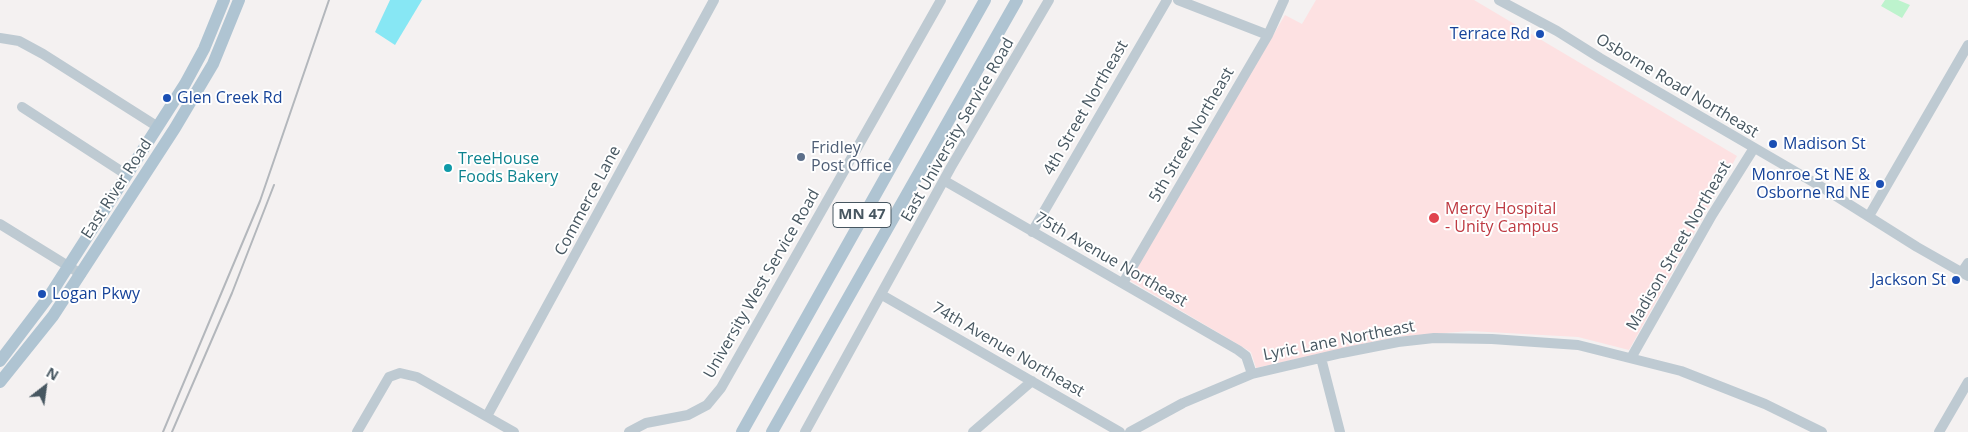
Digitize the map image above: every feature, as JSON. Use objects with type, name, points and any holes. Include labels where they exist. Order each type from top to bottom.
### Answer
[{"type":"main road","name":"East River Road","points":[[0,361],[32,321],[195,68],[224,0]]},
{"type":"main road","name":"East River Road","points":[[0,382],[36,339],[81,274],[204,80],[221,47],[239,0]]},
{"type":"main road","name":"MN 47","points":[[742,432],[985,0]]},
{"type":"main road","name":"MN 47","points":[[772,432],[1016,0]]},
{"type":"street","name":"Commerce Lane","points":[[487,416],[714,0]]},
{"type":"street","name":"University West Service Road","points":[[630,432],[646,423],[688,415],[707,405],[721,388],[941,0]]},
{"type":"street","name":"East University Service Road","points":[[805,432],[945,181],[1049,0]]},
{"type":"street","name":"4th Street Northeast","points":[[1032,232],[1167,0]]},
{"type":"street","points":[[1178,0],[1268,35]]},
{"type":"street","name":"5th Street Northeast","points":[[1123,283],[1268,35],[1284,0]]},
{"type":"street","name":"Osborne Road Northeast","points":[[1499,0],[1557,31],[1869,216],[1966,270]]},
{"type":"street","points":[[0,38],[19,41],[43,54],[158,127]]},
{"type":"street","points":[[1869,216],[1968,45]]},
{"type":"street","points":[[46,55],[158,127]]},
{"type":"street","points":[[22,107],[127,175]]},
{"type":"street","name":"Madison Street Northeast","points":[[1632,358],[1712,214],[1754,148]]},
{"type":"street","name":"75th Avenue Northeast","points":[[945,181],[1238,350],[1249,361],[1252,374]]},
{"type":"street","points":[[0,224],[81,274]]},
{"type":"street","name":"74th Avenue Northeast","points":[[882,294],[1120,432]]},
{"type":"street","name":"Lyric Lane Northeast","points":[[1130,432],[1184,403],[1252,374],[1398,342],[1434,338],[1492,339],[1578,345],[1632,358],[1681,371],[1765,404],[1822,432]]},
{"type":"street","points":[[1321,358],[1340,432]]},
{"type":"street","points":[[357,432],[390,377],[400,373],[417,377],[514,432]]},
{"type":"street","points":[[973,432],[1032,382]]},
{"type":"street","points":[[1939,432],[1968,382]]},
{"type":"shaded area","name":"Mercy Hospital - Unity Campus","points":[[1316,0],[1474,0],[1737,156],[1629,350],[1578,337],[1470,331],[1394,337],[1256,368],[1251,352],[1129,280],[1285,15],[1302,24]]},
{"type":"green space","points":[[1885,0],[1898,0],[1910,5],[1902,18],[1881,6]]},
{"type":"water","points":[[390,0],[422,0],[395,45],[375,32]]},
{"type":"railway","points":[[163,432],[260,201],[329,0]]},
{"type":"railway","points":[[172,432],[232,293],[274,185]]},
{"type":"place","name":"Terrace Rd","points":[[1540,34]]},
{"type":"place","name":"Glen Creek Rd","points":[[167,98]]},
{"type":"place","name":"Madison St","points":[[1773,144]]},
{"type":"place","name":"Fridley Post Office","points":[[801,157]]},
{"type":"place","name":"TreeHouse Foods Bakery","points":[[448,168]]},
{"type":"place","name":"Monroe St NE & Osborne Rd NE","points":[[1880,184]]},
{"type":"place","name":"Mercy Hospital - Unity Campus","points":[[1434,218]]},
{"type":"place","name":"Jackson St","points":[[1956,280]]},
{"type":"place","name":"Logan Pkwy","points":[[42,294]]}]
